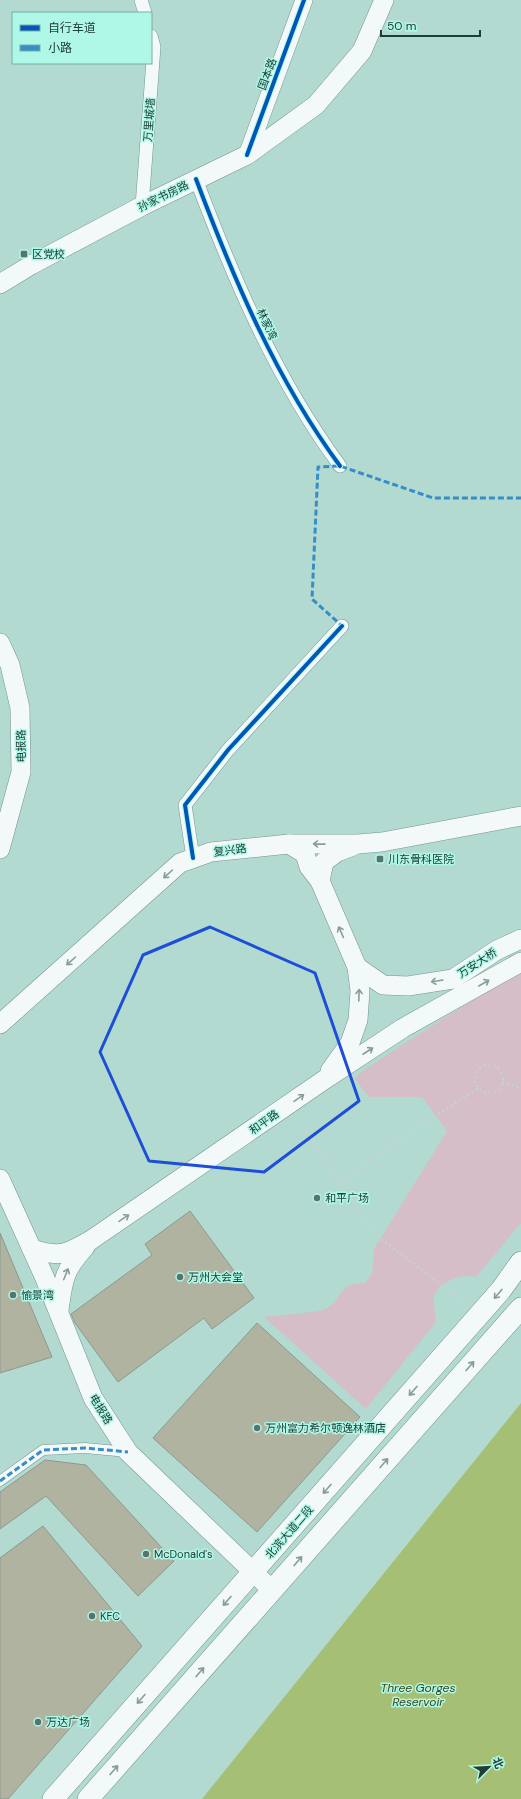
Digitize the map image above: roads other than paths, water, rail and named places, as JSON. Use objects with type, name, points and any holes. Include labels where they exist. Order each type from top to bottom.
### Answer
[{"type":"main road","name":"孙家书房路","points":[[0,284],[31,264],[142,206],[247,155],[316,105],[362,51],[384,0]]},
{"type":"main road","name":"电报路","points":[[0,643],[10,664],[20,708],[21,772],[0,849]]},
{"type":"main road","name":"复兴路","points":[[0,1024],[180,863],[211,852],[289,844],[358,844],[382,842],[521,816]]},
{"type":"main road","points":[[289,844],[304,854],[309,866],[320,881],[357,967],[360,991],[358,1020],[350,1043],[324,1080]]},
{"type":"main road","points":[[320,881],[324,862],[337,852],[358,844]]},
{"type":"main road","name":"万安大桥","points":[[357,967],[383,985],[408,986],[453,979],[497,950],[521,939]]},
{"type":"main road","name":"万安大桥","points":[[438,1009],[521,962]]},
{"type":"main road","name":"和平路","points":[[32,1249],[50,1255],[70,1252],[92,1240],[324,1080],[403,1028],[438,1009]]},
{"type":"main road","name":"电报路","points":[[0,1179],[32,1249],[93,1398],[128,1452],[272,1590]]},
{"type":"main road","name":"和平路","points":[[58,1312],[63,1282],[71,1262],[92,1240]]},
{"type":"main road","name":"北滨大道二段","points":[[53,1799],[502,1290],[521,1262]]},
{"type":"main road","points":[[88,1799],[521,1308]]},
{"type":"street","points":[[141,0],[145,12]]},
{"type":"street","name":"国本路","points":[[247,155],[304,0]]},
{"type":"street","name":"万里城墙","points":[[142,206],[154,47],[152,40]]},
{"type":"street","name":"林家湾","points":[[196,179],[225,255],[275,363],[315,432],[340,466]]},
{"type":"street","points":[[193,858],[184,805],[228,750],[342,626]]},
{"type":"street","points":[[0,1481],[43,1450],[85,1448],[128,1452]]},
{"type":"water","name":"Three Gorges Reservoir","points":[[521,1403],[521,1799],[202,1799]]},
{"type":"place","name":"区党校","points":[[24,254]]},
{"type":"place","name":"川东骨科医院","points":[[380,859]]},
{"type":"place","name":"和平广场","points":[[317,1198]]},
{"type":"place","name":"万州大会堂","points":[[180,1277]]},
{"type":"place","name":"愉景湾","points":[[13,1295]]},
{"type":"place","name":"万州富力希尔顿逸林酒店","points":[[257,1428]]},
{"type":"place","name":"McDonald's","points":[[146,1554]]},
{"type":"place","name":"KFC","points":[[92,1616]]},
{"type":"place","name":"万达广场","points":[[38,1722]]}]
